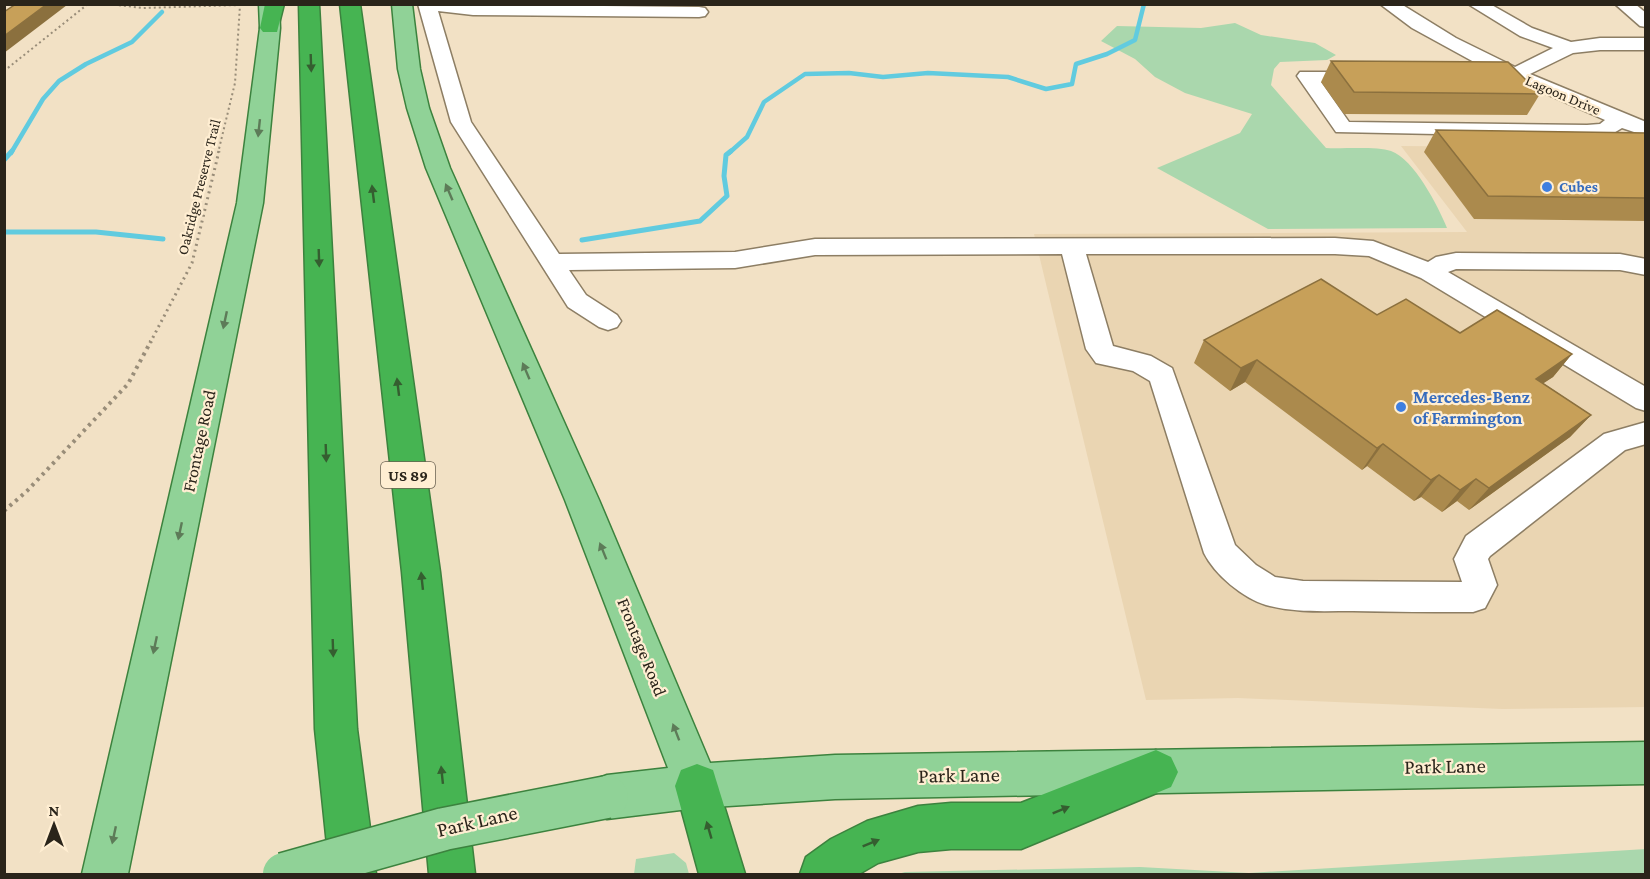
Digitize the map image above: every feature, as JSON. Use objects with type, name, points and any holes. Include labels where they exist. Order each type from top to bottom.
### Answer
[{"type":"highway","points":[[309,4],[336,729],[353,874]]},
{"type":"highway","name":"US 89","points":[[350,4],[421,572],[452,874]]},
{"type":"highway","points":[[358,75],[360,4]]},
{"type":"highway","points":[[323,874],[336,729]]},
{"type":"highway","points":[[823,874],[847,855],[867,844],[893,835],[918,829],[951,826],[1021,826],[1156,772]]},
{"type":"highway","points":[[697,786],[722,874]]},
{"type":"main road","name":"Frontage Road","points":[[402,4],[409,69],[417,108],[438,168],[582,500],[697,786]]},
{"type":"main road","name":"Frontage Road","points":[[105,874],[250,203],[271,12]]},
{"type":"main road","name":"Park Lane","points":[[284,874],[436,830],[522,811],[607,796],[697,786],[835,777],[1646,763]]},
{"type":"street","name":"Lagoon Drive","points":[[1388,4],[1424,30],[1494,65],[1646,130]]},
{"type":"street","points":[[1476,4],[1526,32],[1569,48]]},
{"type":"street","points":[[1623,4],[1646,22]]},
{"type":"street","points":[[608,321],[577,301],[461,122],[427,5],[473,10],[699,12]]},
{"type":"street","points":[[1515,74],[1569,48],[1600,44],[1646,44]]},
{"type":"street","points":[[1464,73],[1494,65]]},
{"type":"street","points":[[1377,76],[1307,76],[1343,128],[1587,131],[1605,130],[1621,119]]},
{"type":"street","points":[[552,262],[735,260],[815,248],[1335,246],[1373,249],[1430,272],[1632,385],[1646,401]]},
{"type":"street","points":[[1072,247],[1100,350],[1106,356],[1141,363],[1162,375],[1221,553],[1244,575],[1268,591],[1303,596],[1473,597],[1480,585],[1471,559],[1478,546],[1615,442],[1646,433]]},
{"type":"street","points":[[1430,272],[1445,263],[1456,261],[1620,262],[1646,267]]},
{"type":"path","points":[[4,71],[88,4]]},
{"type":"path","name":"Oakridge Preserve Trail","points":[[4,511],[27,491],[128,384],[192,263],[235,83],[240,5],[143,8],[109,4]]},
{"type":"shaded area","points":[[1401,146],[1645,148],[1645,707],[1502,709],[1238,698],[1146,700],[1034,234],[1467,232]]},
{"type":"green space","points":[[1235,23],[1261,35],[1315,43],[1336,55],[1327,60],[1280,62],[1274,69],[1271,85],[1326,148],[1377,149],[1391,151],[1400,156],[1424,184],[1447,228],[1268,229],[1157,168],[1240,133],[1252,114],[1185,93],[1155,77],[1135,59],[1101,41],[1117,26],[1201,28]]},
{"type":"green space","points":[[1646,849],[1645,874],[898,874],[1140,867],[1249,873]]},
{"type":"green space","points":[[674,853],[686,863],[689,874],[634,874],[636,859]]},
{"type":"building","points":[[16,4],[47,4],[4,36],[4,12]]},
{"type":"building","points":[[1331,61],[1508,62],[1540,94],[1354,92]]},
{"type":"building","points":[[1436,130],[1646,133],[1646,198],[1488,196]]},
{"type":"building","name":"Mercedes-Benz of Farmington","points":[[1321,279],[1377,315],[1406,299],[1460,333],[1497,310],[1572,354],[1536,379],[1591,415],[1489,488],[1476,479],[1460,490],[1439,475],[1431,480],[1383,444],[1377,448],[1257,360],[1241,368],[1204,340]]},
{"type":"waterway","points":[[729,153],[747,137],[764,102],[805,74],[849,73],[883,77],[928,73],[1008,77],[1046,89],[1072,84],[1076,64],[1107,54],[1135,40],[1144,4]]},
{"type":"waterway","points":[[11,153],[43,99],[59,81],[86,64],[132,42],[162,12]]},
{"type":"waterway","points":[[4,160],[12,151]]},
{"type":"waterway","points":[[582,240],[700,221],[727,196],[724,176],[726,155],[731,151]]},
{"type":"waterway","points":[[4,232],[96,232],[163,239]]},
{"type":"place","name":"Cubes","points":[[1547,187]]},
{"type":"place","name":"Mercedes-Benz of Farmington","points":[[1401,407]]}]
